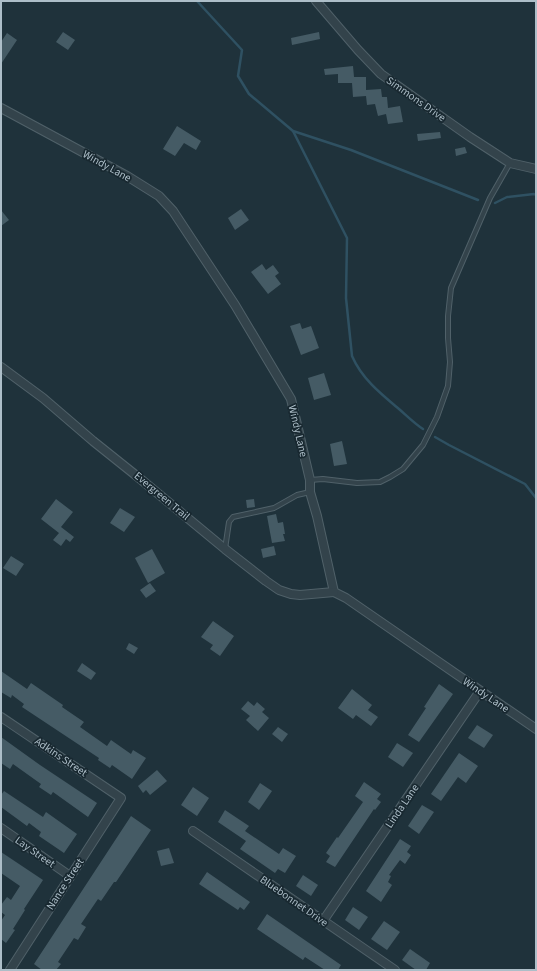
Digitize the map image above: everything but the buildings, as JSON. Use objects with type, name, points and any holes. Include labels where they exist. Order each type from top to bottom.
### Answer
[{"type":"street","name":"Simmons Drive","points":[[316,1],[358,50],[381,74],[444,119],[510,162],[536,169]]},
{"type":"street","name":"Windy Lane","points":[[1,108],[127,176],[159,196],[173,211],[235,305],[291,399],[310,480],[310,492],[317,516],[334,592],[346,598],[536,729]]},
{"type":"street","name":"Evergreen Trail","points":[[1,367],[43,398],[225,549],[279,590],[290,594],[300,595],[334,592]]},
{"type":"street","name":"Linda Lane","points":[[323,921],[480,691]]},
{"type":"street","name":"Adkins Street","points":[[1,717],[121,798]]},
{"type":"street","name":"Nance Street","points":[[10,970],[121,798]]},
{"type":"street","name":"Lay Street","points":[[1,828],[70,876]]},
{"type":"street","name":"Bluebonnet Drive","points":[[193,831],[395,970]]},
{"type":"lane","points":[[310,480],[323,479],[357,483],[380,482],[403,469],[423,445],[438,417],[448,386],[450,362],[448,316],[452,288],[490,198],[510,162]]},
{"type":"lane","points":[[225,549],[229,522],[233,518],[274,508],[297,495],[310,492]]},
{"type":"waterway","points":[[197,1],[242,50],[238,76],[249,94],[293,131],[351,150],[478,200]]},
{"type":"waterway","points":[[293,131],[347,238],[346,298],[352,356],[361,372],[372,386],[423,429]]},
{"type":"waterway","points":[[495,203],[507,197],[536,195]]},
{"type":"waterway","points":[[435,437],[525,484],[536,498]]}]
